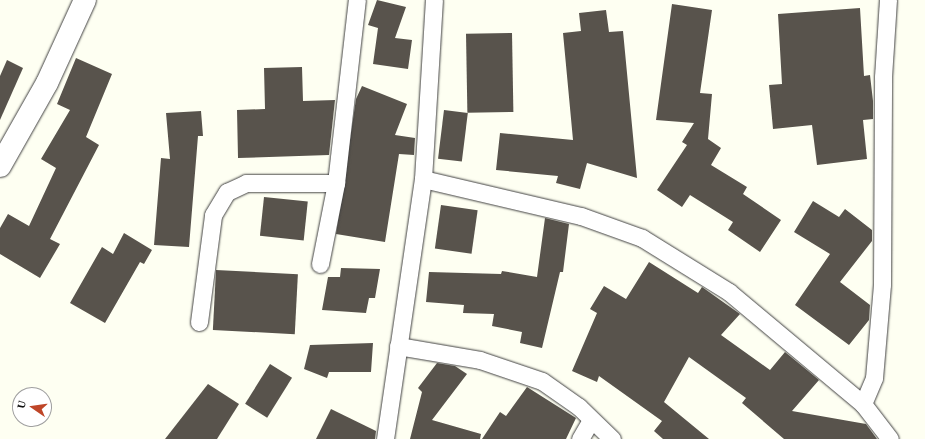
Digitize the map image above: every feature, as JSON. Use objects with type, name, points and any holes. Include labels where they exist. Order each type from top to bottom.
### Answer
[{"type":"street","points":[[0,166],[47,83],[85,0]]},
{"type":"street","points":[[320,264],[336,183],[357,0]]},
{"type":"street","points":[[385,439],[423,179],[434,0]]},
{"type":"street","points":[[863,404],[874,378],[882,284],[882,77],[888,0]]},
{"type":"street","points":[[423,179],[581,216],[642,238],[729,292],[863,404],[890,439]]},
{"type":"street","points":[[199,322],[213,215],[227,192],[246,183],[336,183]]},
{"type":"street","points":[[398,346],[480,360],[542,381],[579,407],[590,422],[612,439]]},
{"type":"street","points":[[580,439],[590,422]]},
{"type":"building","points":[[377,0],[406,7],[395,38],[412,40],[408,69],[373,64],[378,28],[368,25]]},
{"type":"building","points":[[672,4],[712,10],[700,93],[712,94],[708,139],[721,148],[711,165],[747,187],[743,194],[781,220],[760,252],[728,230],[733,222],[690,195],[682,207],[657,190],[687,145],[682,142],[694,123],[656,120]]},
{"type":"building","points":[[860,8],[864,76],[870,75],[873,101],[873,119],[863,120],[867,159],[817,165],[812,125],[773,129],[769,85],[782,84],[778,14]]},
{"type":"building","points":[[606,10],[609,32],[623,31],[637,178],[587,163],[580,189],[556,183],[558,176],[496,170],[500,133],[573,140],[563,33],[581,31],[579,13]]},
{"type":"building","points":[[512,33],[513,112],[467,113],[466,34]]},
{"type":"building","points":[[76,58],[112,74],[86,137],[99,145],[50,239],[60,244],[40,278],[0,254],[0,228],[8,214],[29,226],[56,168],[41,159],[70,110],[57,104]]},
{"type":"building","points":[[7,60],[23,68],[0,120],[0,76]]},
{"type":"building","points":[[302,67],[303,101],[335,100],[329,155],[238,158],[237,110],[265,109],[264,68]]},
{"type":"building","points":[[362,86],[407,104],[395,135],[415,138],[414,155],[399,154],[385,242],[336,234],[356,99]]},
{"type":"building","points":[[444,110],[468,113],[462,162],[438,159]]},
{"type":"building","points":[[201,111],[203,136],[198,136],[189,247],[154,245],[161,158],[170,159],[166,113]]},
{"type":"building","points":[[264,197],[308,202],[304,240],[260,236]]},
{"type":"building","points":[[813,201],[839,217],[845,209],[872,230],[872,241],[840,282],[870,305],[869,320],[849,345],[795,305],[830,254],[794,232]]},
{"type":"building","points":[[441,205],[478,210],[472,254],[435,249]]},
{"type":"building","points":[[545,218],[569,224],[563,272],[560,272],[542,348],[520,343],[522,332],[492,326],[494,314],[463,313],[464,305],[426,302],[429,272],[501,274],[502,271],[537,277]]},
{"type":"building","points":[[124,233],[152,250],[144,264],[140,262],[105,323],[70,303],[102,247],[113,254]]},
{"type":"building","points":[[649,262],[698,293],[702,287],[740,314],[721,335],[770,370],[785,352],[819,380],[792,411],[866,424],[877,439],[784,439],[742,403],[746,398],[689,357],[664,402],[709,439],[663,439],[654,431],[662,421],[599,376],[597,382],[572,371],[597,313],[590,309],[604,286],[626,299]]},
{"type":"building","points":[[341,268],[380,269],[375,298],[369,298],[366,313],[322,310],[328,277],[340,277]]},
{"type":"building","points":[[216,270],[298,274],[295,334],[213,330]]},
{"type":"building","points":[[373,343],[371,372],[329,372],[327,378],[304,369],[310,345]]},
{"type":"building","points":[[437,363],[455,366],[467,374],[432,420],[481,434],[480,439],[410,439],[422,392],[418,388]]},
{"type":"building","points":[[270,364],[292,378],[267,418],[245,404]]},
{"type":"building","points":[[208,384],[239,404],[217,439],[165,439]]},
{"type":"building","points":[[527,387],[576,418],[566,439],[482,439],[500,412],[506,416]]},
{"type":"building","points":[[331,409],[376,431],[375,439],[316,439]]}]
